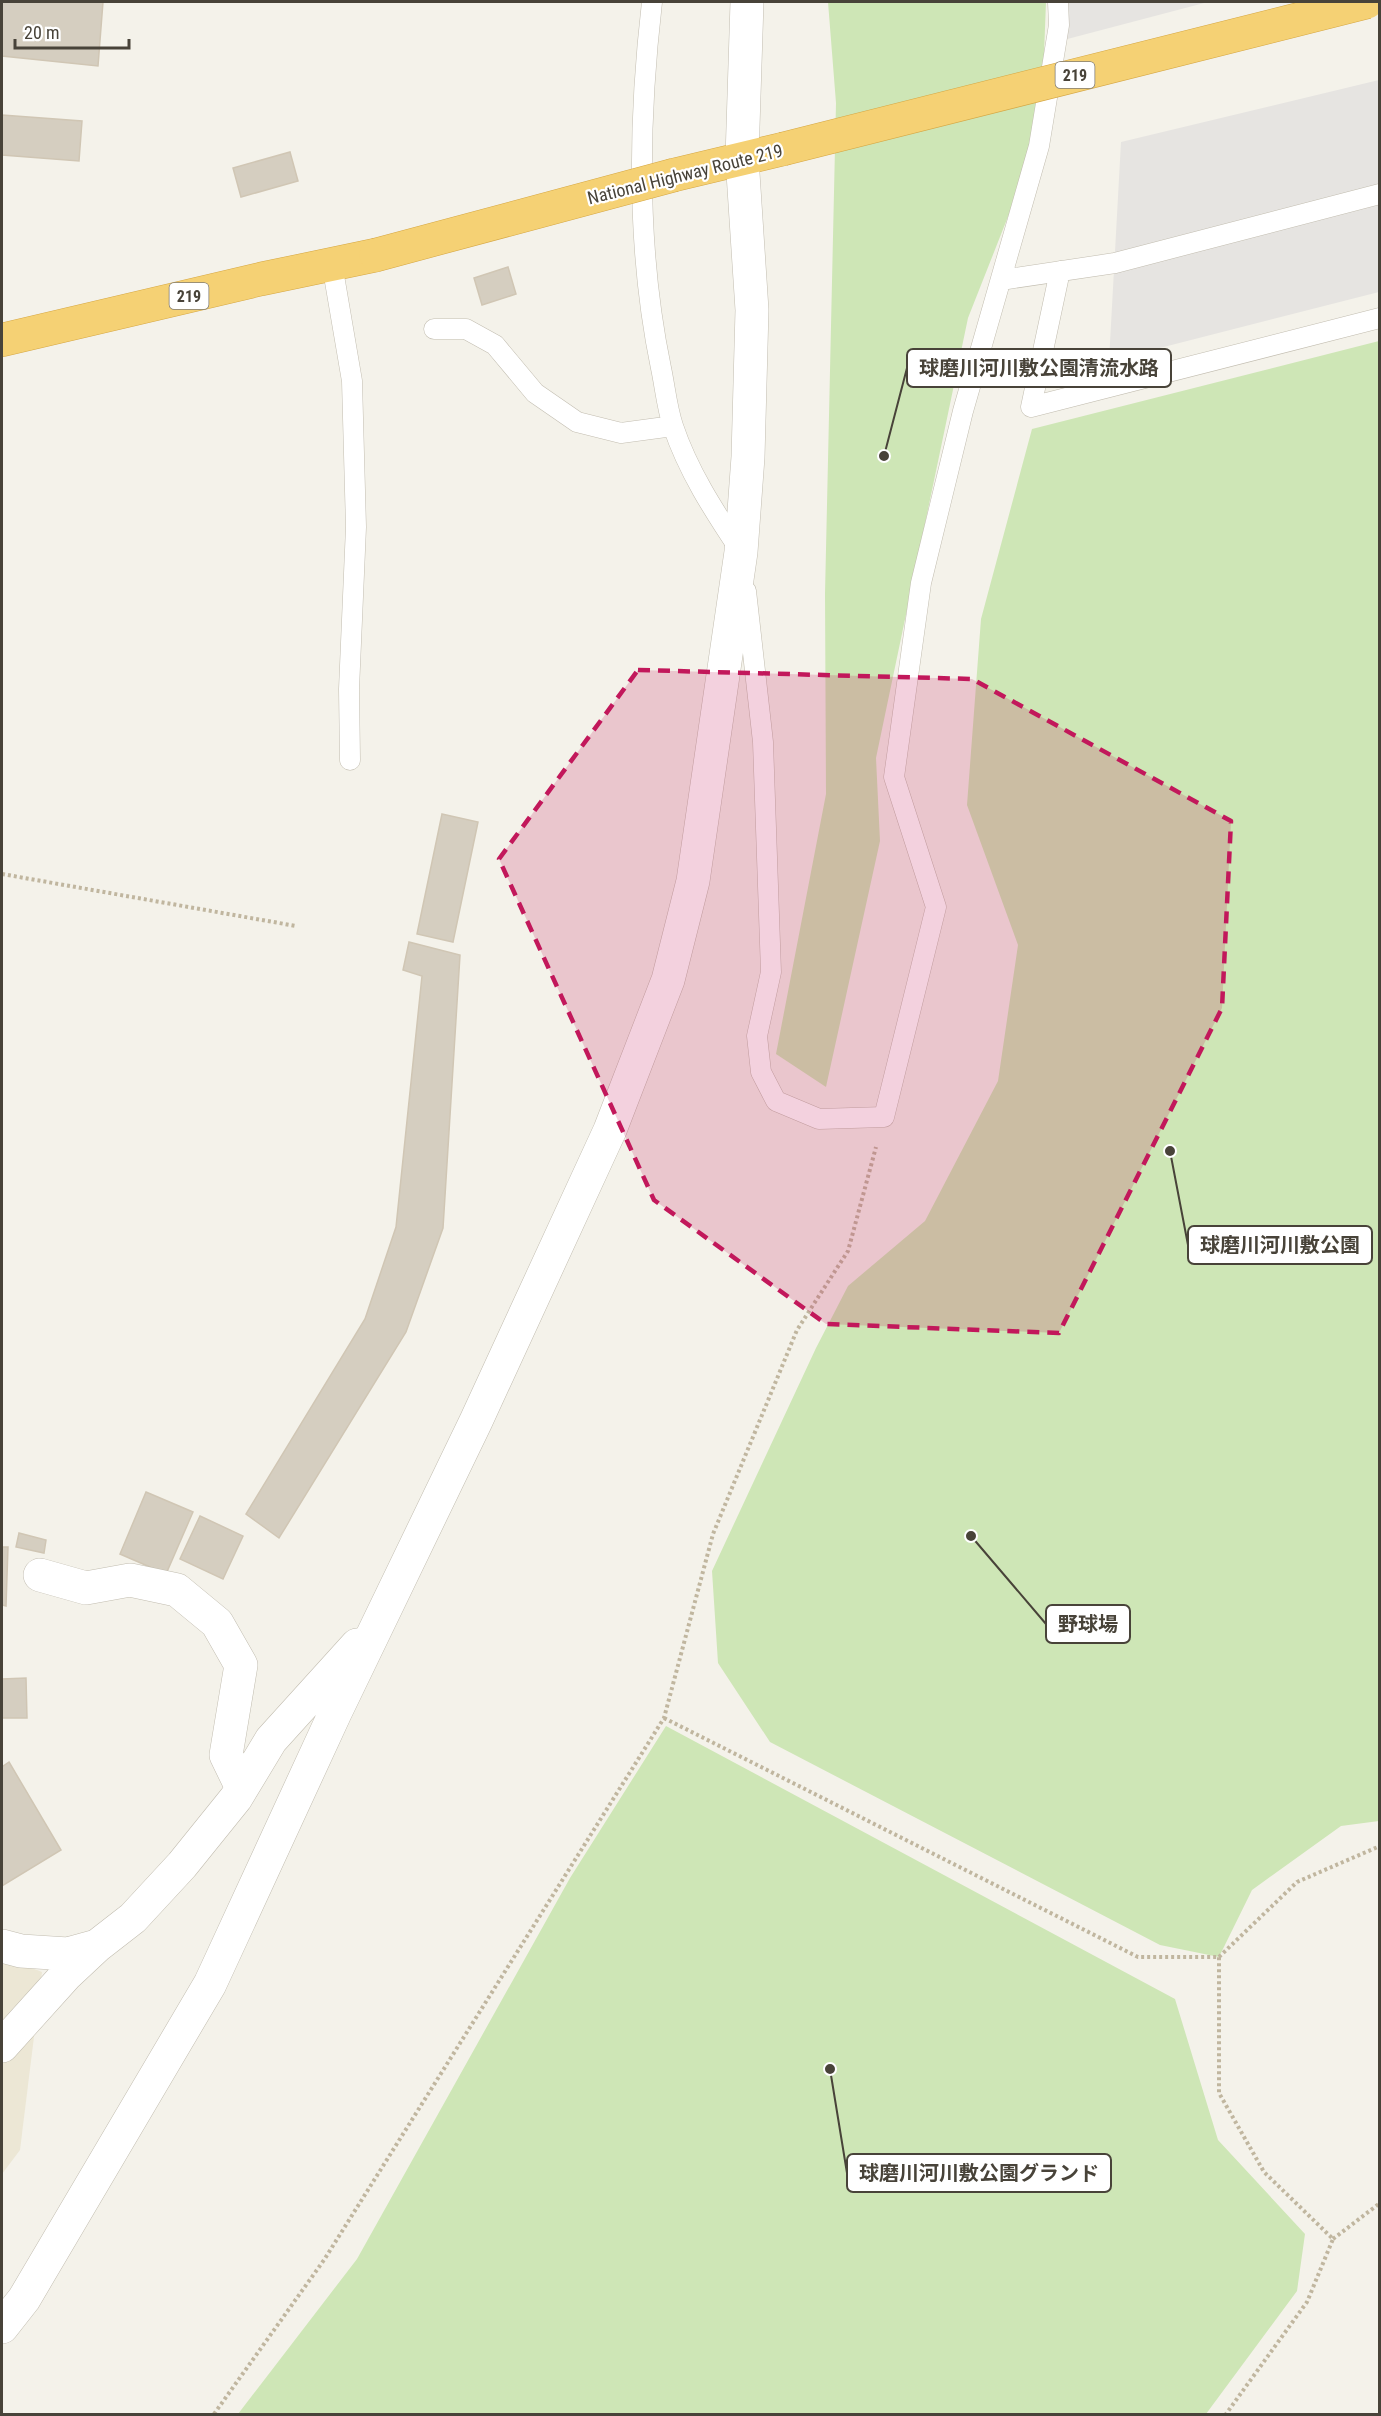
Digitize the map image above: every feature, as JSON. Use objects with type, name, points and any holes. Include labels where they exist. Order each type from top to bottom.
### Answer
[{"type":"highway","name":"National Highway Route 219","points":[[2,340],[376,255],[674,175],[1367,2]]},
{"type":"street","points":[[2,2327],[24,2299],[210,1984],[378,1623],[476,1421],[610,1131],[668,980],[693,881],[741,552],[748,457],[752,310],[742,158],[747,2]]},
{"type":"street","points":[[40,1575],[86,1588],[130,1580],[177,1590],[217,1623],[241,1665],[226,1755],[242,1788]]},
{"type":"street","points":[[2,2046],[66,1975],[97,1946],[133,1918],[183,1864],[242,1788],[271,1740],[378,1623]]},
{"type":"street","points":[[2,1946],[21,1951],[68,1954],[97,1946]]},
{"type":"lane","points":[[652,2],[645,64],[643,250],[653,329],[673,426],[703,495],[741,552],[763,742],[771,972],[757,1036],[761,1072],[776,1101],[819,1119],[884,1117],[936,907],[894,777],[921,583],[963,411],[1039,146],[1059,25],[1058,2]]},
{"type":"lane","points":[[1001,279],[1115,263],[1380,194]]},
{"type":"lane","points":[[332,264],[352,381],[356,527],[349,689],[350,760]]},
{"type":"lane","points":[[1060,271],[1031,407],[1380,318]]},
{"type":"lane","points":[[434,330],[466,329],[495,345],[535,393],[577,422],[621,432],[673,426]]},
{"type":"path","points":[[2,874],[296,926]]},
{"type":"path","points":[[214,2415],[324,2260],[664,1718],[713,1534],[797,1330],[848,1251],[884,1117]]},
{"type":"path","points":[[664,1718],[1138,1957],[1218,1957],[1297,1882],[1380,1846]]},
{"type":"path","points":[[1218,1957],[1219,2093],[1264,2172],[1333,2239]]},
{"type":"path","points":[[1226,2415],[1307,2302],[1333,2239],[1380,2203]]},
{"type":"highlighted area","points":[[638,670],[972,679],[1231,821],[1222,1008],[1059,1333],[826,1324],[654,1200],[499,859]]},
{"type":"shaded area","points":[[1055,2],[1208,2],[1056,42]]},
{"type":"shaded area","points":[[1379,80],[1379,292],[1109,361],[1121,142]]},
{"type":"shaded area","points":[[2,1956],[42,1972],[20,2150],[2,2174]]},
{"type":"green space","points":[[828,2],[1046,2],[1041,133],[968,318],[876,758],[880,841],[826,1087],[776,1054],[826,794],[825,594],[836,103]]},
{"type":"green space","points":[[1379,341],[1379,1821],[1341,1826],[1252,1890],[1219,1957],[1160,1945],[770,1742],[718,1663],[712,1571],[816,1348],[848,1286],[925,1221],[998,1081],[1018,945],[967,805],[981,619],[1032,429]]},
{"type":"green space","points":[[666,1726],[1175,1999],[1218,2140],[1305,2234],[1297,2291],[1206,2414],[238,2414],[357,2259],[570,1878]]},
{"type":"building","points":[[2,2],[103,2],[98,66],[2,56]]},
{"type":"building","points":[[2,115],[82,121],[79,161],[2,155]]},
{"type":"building","points":[[290,152],[298,181],[241,197],[233,168]]},
{"type":"building","points":[[508,267],[516,294],[482,305],[474,278]]},
{"type":"building","points":[[442,814],[478,822],[453,942],[417,934]]},
{"type":"building","points":[[409,942],[460,955],[443,1228],[406,1332],[279,1538],[246,1514],[365,1319],[396,1227],[422,976],[403,970]]},
{"type":"building","points":[[146,1492],[193,1512],[166,1574],[120,1554]]},
{"type":"building","points":[[200,1516],[243,1536],[223,1579],[180,1559]]},
{"type":"building","points":[[19,1533],[46,1540],[44,1553],[16,1547]]},
{"type":"building","points":[[2,1547],[8,1547],[6,1606],[2,1605]]},
{"type":"building","points":[[26,1678],[27,1718],[2,1718],[2,1679]]},
{"type":"building","points":[[9,1762],[61,1850],[2,1886],[2,1767]]},
{"type":"place","name":"球磨川河川敷公園清流水路","points":[[884,456]]},
{"type":"place","name":"球磨川河川敷公園","points":[[1170,1151]]},
{"type":"place","name":"野球場","points":[[971,1536]]},
{"type":"place","name":"球磨川河川敷公園グランド","points":[[830,2069]]}]
